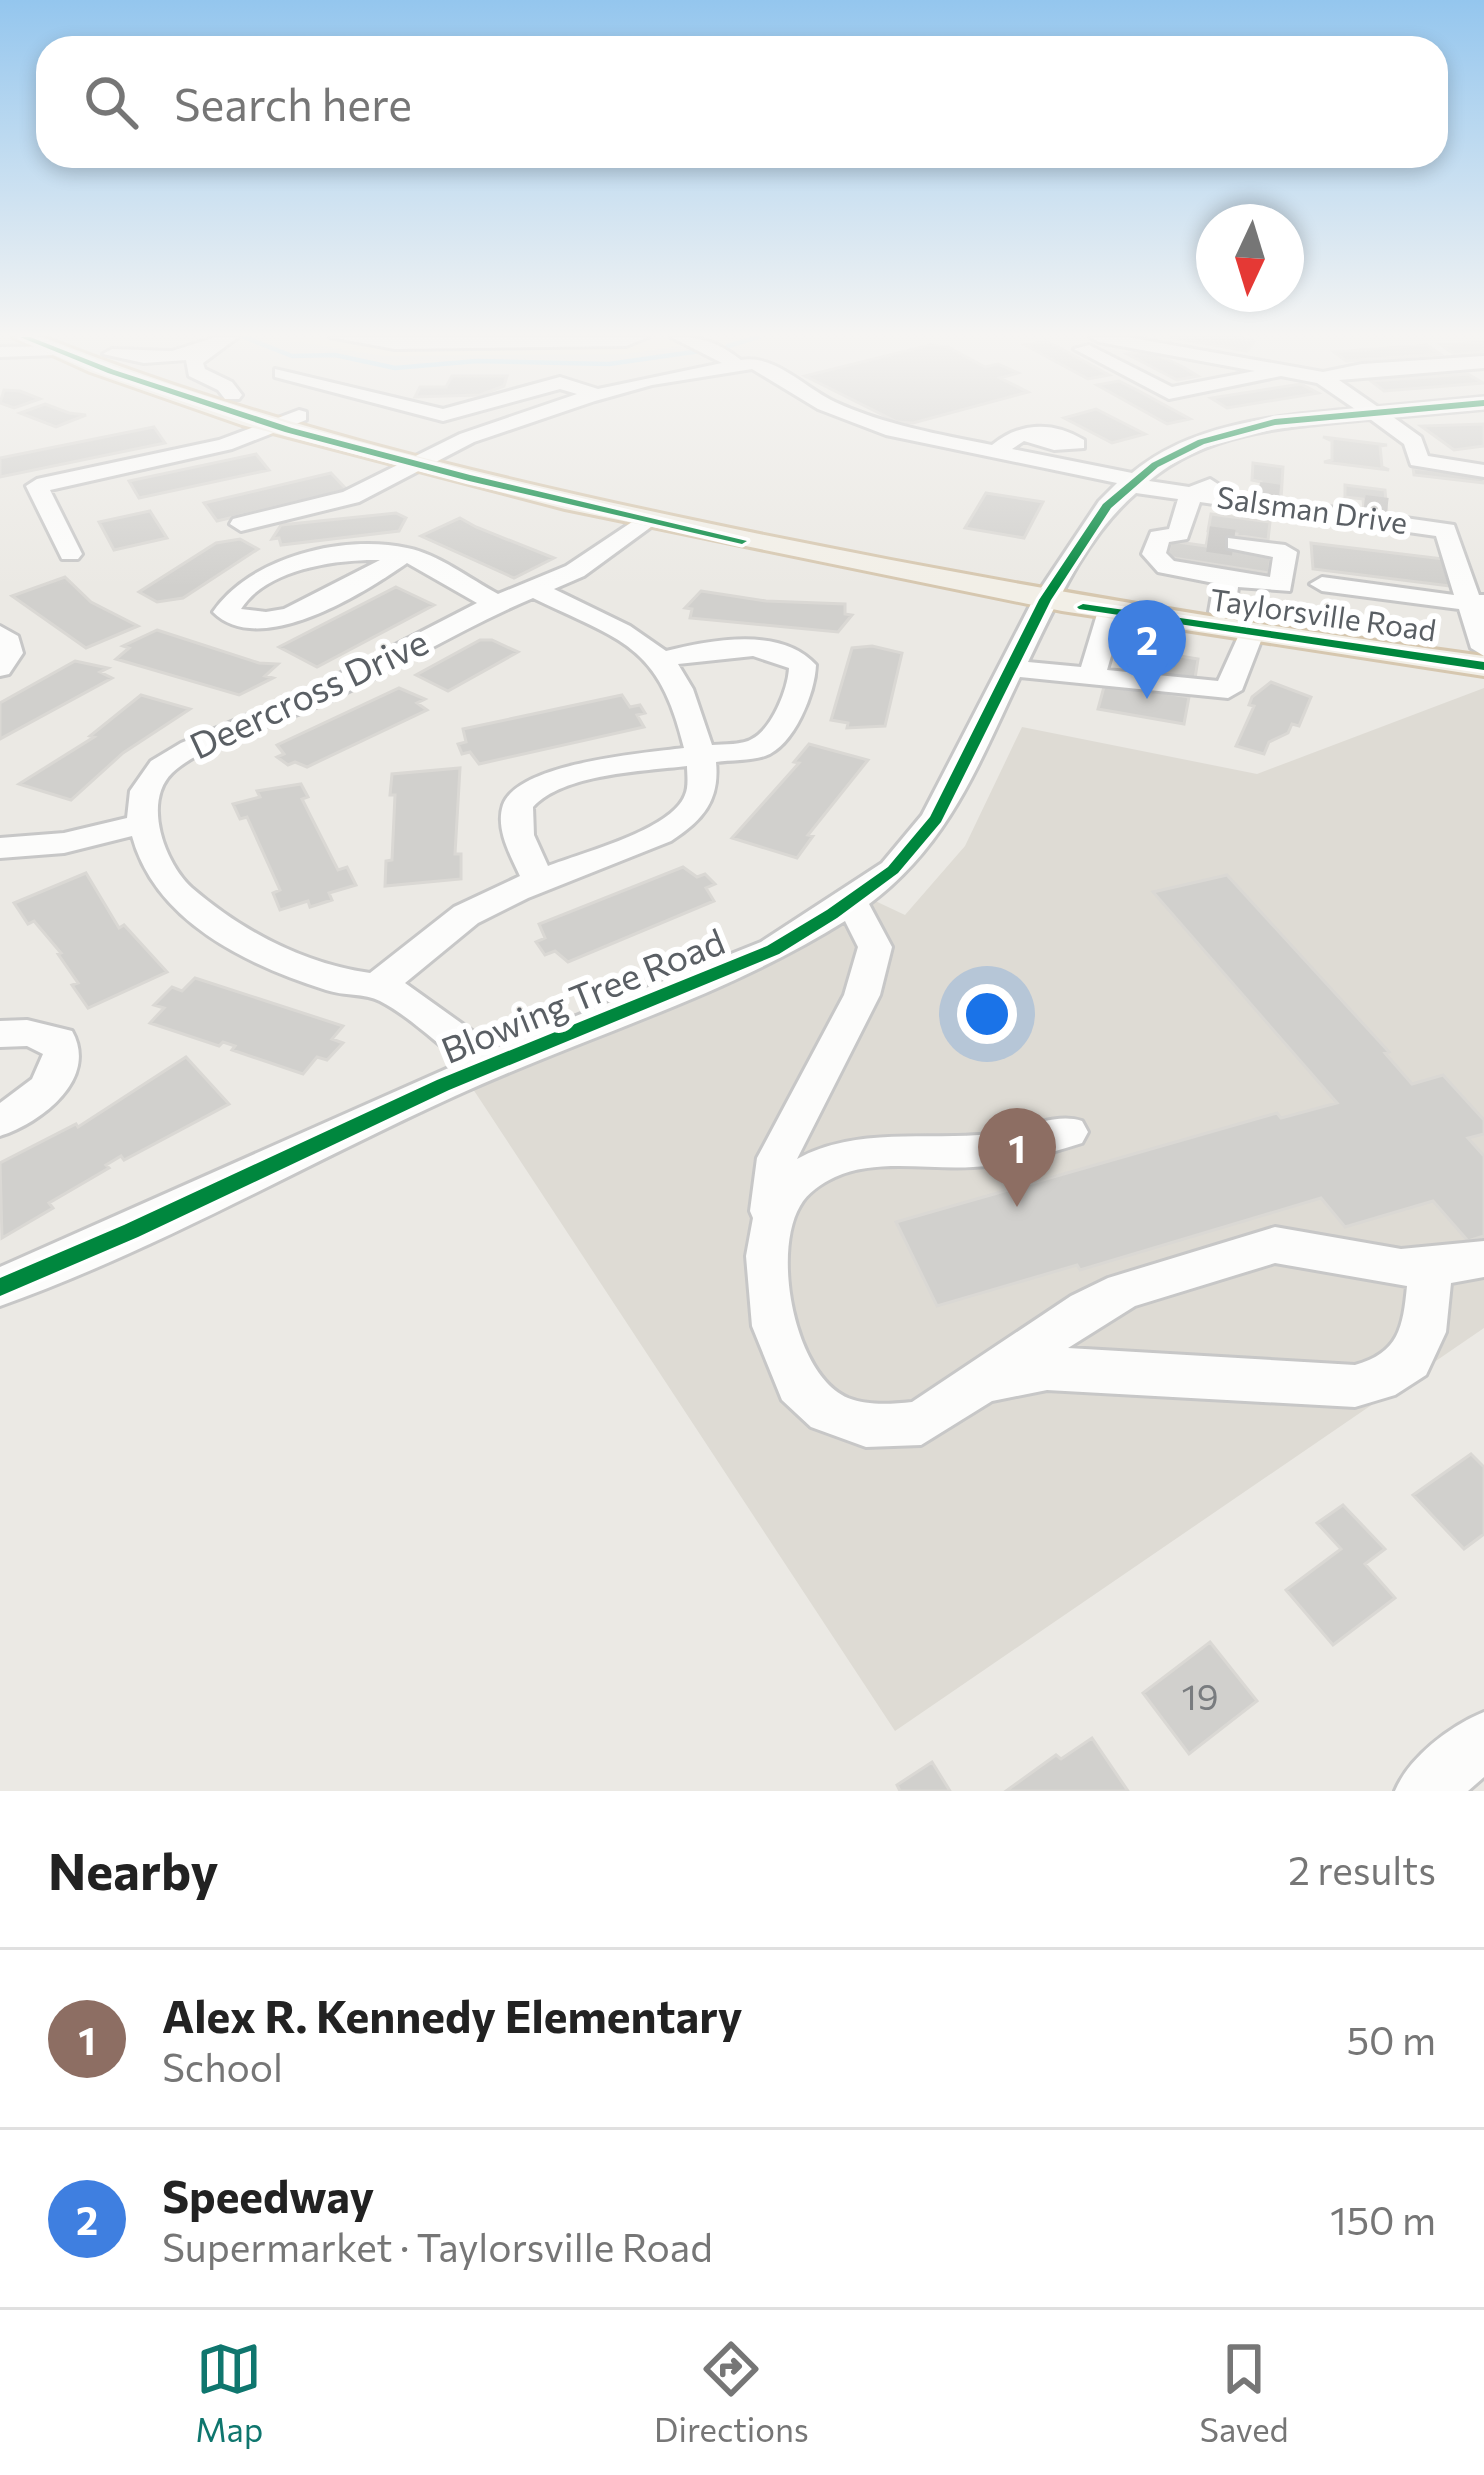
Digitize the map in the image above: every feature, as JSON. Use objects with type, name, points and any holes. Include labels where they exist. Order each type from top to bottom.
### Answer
[{"type":"main road","name":"Taylorsville Road","points":[[291,421],[647,519],[1051,593],[1484,648]]},
{"type":"main road","name":"Taylorsville Road","points":[[425,459],[1051,593],[1111,611],[1484,666]]},
{"type":"street","points":[[70,554],[37,486],[225,445],[288,421]]},
{"type":"street","points":[[241,524],[351,497],[515,421]]},
{"type":"street","name":"Salsman Drive","points":[[864,421],[994,455],[1130,483],[1335,509],[1446,530],[1478,601],[1484,648]]},
{"type":"street","points":[[1130,483],[1168,457],[1240,430],[1303,421]]},
{"type":"street","points":[[1387,421],[1414,441],[1418,461],[1484,471]]},
{"type":"street","points":[[994,455],[1007,440],[1025,435]]},
{"type":"street","name":"Blowing Tree Road","points":[[0,1287],[491,1064],[773,950],[893,870],[936,819],[1051,593],[1106,506],[1130,483]]},
{"type":"street","points":[[1222,612],[1218,557],[1200,490],[1270,493],[1335,509],[1425,517],[1427,527]]},
{"type":"street","name":"Deercross Drive","points":[[143,824],[145,791],[151,778],[175,758],[318,696],[497,604],[575,571],[647,519]]},
{"type":"street","points":[[1450,542],[1484,546]]},
{"type":"street","points":[[404,554],[376,574],[274,620],[239,620],[226,612],[241,592],[284,568],[356,554],[404,554],[497,604]]},
{"type":"street","points":[[1322,584],[1453,602],[1478,601]]},
{"type":"street","points":[[379,985],[466,915],[660,834],[680,820],[702,791],[699,756],[676,682],[661,660],[647,648],[534,589]]},
{"type":"street","points":[[1093,674],[1111,611]]},
{"type":"street","points":[[1009,668],[1228,691],[1251,633]]},
{"type":"street","points":[[0,634],[9,642],[10,653],[0,668]]},
{"type":"street","points":[[539,882],[518,835],[518,806],[536,786],[620,765],[760,748],[772,739],[802,679],[803,665],[790,655],[702,650],[661,660]]},
{"type":"street","points":[[0,848],[64,843],[143,824],[153,856],[172,888],[203,915],[260,951],[336,981],[379,985],[491,1064]]},
{"type":"street","points":[[850,899],[875,946],[862,995],[777,1159],[769,1229],[767,1269],[782,1352],[796,1382],[814,1402],[848,1421],[888,1428],[921,1423],[1123,1292],[1275,1245],[1300,1245],[1346,1260],[1430,1271],[1484,1259]]},
{"type":"street","points":[[0,1034],[27,1033],[59,1041],[64,1055],[59,1074],[25,1108],[0,1121]]},
{"type":"street","points":[[769,1229],[780,1198],[794,1181],[826,1164],[883,1153],[995,1149],[1068,1132]]},
{"type":"street","points":[[976,1386],[1047,1370],[1355,1386],[1390,1379],[1417,1355],[1425,1332],[1430,1271]]},
{"type":"street","points":[[1424,1791],[1484,1740]]},
{"type":"shaded area","points":[[1484,688],[1484,1328],[895,1731],[471,1086],[785,956],[871,899],[905,915],[965,846],[1022,727],[1257,774]]},
{"type":"building","points":[[39,421],[72,421],[56,427]]},
{"type":"building","points":[[1069,421],[1119,421],[1145,434],[1112,443]]},
{"type":"building","points":[[1484,424],[1484,446],[1454,450],[1421,426]]},
{"type":"building","points":[[154,427],[165,443],[0,477],[0,458]]},
{"type":"building","points":[[1323,437],[1387,445],[1380,446],[1382,467],[1389,470],[1324,462],[1332,460],[1332,441]]},
{"type":"building","points":[[256,454],[269,470],[139,498],[129,481]]},
{"type":"building","points":[[1253,463],[1283,467],[1281,500],[1259,497],[1261,482],[1252,480]]},
{"type":"building","points":[[1413,468],[1484,476],[1484,483],[1414,475]]},
{"type":"building","points":[[331,473],[347,490],[217,521],[204,503]]},
{"type":"building","points":[[1345,485],[1385,490],[1387,513],[1364,510],[1363,499],[1345,497]]},
{"type":"building","points":[[986,493],[1043,502],[1024,538],[965,528]]},
{"type":"building","points":[[150,511],[167,538],[114,550],[99,522]]},
{"type":"building","points":[[396,513],[406,518],[399,531],[281,545],[279,538],[272,539],[281,525]]},
{"type":"building","points":[[1211,514],[1270,522],[1268,540],[1208,531]]},
{"type":"building","points":[[460,518],[554,558],[514,578],[421,536]]},
{"type":"building","points":[[1209,530],[1237,534],[1235,550],[1271,556],[1269,573],[1167,557],[1171,541],[1206,546]]},
{"type":"building","points":[[240,539],[258,549],[183,598],[157,602],[139,592],[216,543]]},
{"type":"building","points":[[1311,543],[1444,559],[1450,586],[1313,569]]},
{"type":"building","points":[[65,577],[91,602],[138,626],[86,648],[12,596]]},
{"type":"building","points":[[396,587],[434,605],[317,667],[279,647]]},
{"type":"building","points":[[701,591],[766,601],[845,604],[845,614],[852,615],[838,632],[690,618],[692,609],[685,608]]},
{"type":"building","points":[[157,630],[259,663],[278,664],[265,676],[273,678],[239,695],[116,659],[129,648],[123,646]]},
{"type":"building","points":[[480,640],[492,640],[518,652],[448,691],[416,675]]},
{"type":"building","points":[[872,646],[902,653],[885,726],[847,728],[848,723],[831,720],[852,648]]},
{"type":"building","points":[[1132,648],[1198,659],[1194,685],[1126,673]]},
{"type":"building","points":[[75,661],[108,668],[100,672],[112,678],[0,739],[0,703]]},
{"type":"building","points":[[1271,682],[1311,697],[1299,726],[1292,724],[1288,733],[1269,742],[1264,754],[1236,746],[1254,706],[1249,705],[1252,697]]},
{"type":"building","points":[[1105,683],[1189,697],[1184,724],[1098,709]]},
{"type":"building","points":[[399,688],[425,699],[417,703],[427,710],[307,767],[295,762],[288,765],[277,757],[284,754],[277,745]]},
{"type":"building","points":[[141,695],[190,709],[123,753],[71,800],[19,784],[94,737],[90,736]]},
{"type":"building","points":[[622,695],[630,707],[640,705],[645,713],[637,715],[644,727],[479,764],[470,752],[462,754],[458,744],[466,742],[463,729]]},
{"type":"building","points":[[809,744],[868,760],[808,835],[813,836],[797,858],[732,838],[799,763],[794,762]]},
{"type":"building","points":[[460,768],[455,854],[461,854],[461,879],[385,886],[386,861],[392,860],[392,774]]},
{"type":"building","points":[[301,784],[308,797],[302,799],[338,870],[347,867],[356,885],[329,893],[332,900],[280,910],[273,893],[280,890],[247,817],[240,819],[233,804],[260,797],[257,791]]},
{"type":"building","points":[[683,867],[697,877],[705,874],[715,884],[706,888],[714,901],[568,962],[555,951],[545,955],[536,942],[545,938],[539,924]]},
{"type":"building","points":[[86,873],[119,928],[124,925],[167,972],[88,1008],[72,985],[78,983],[61,953],[34,921],[28,924],[14,903]]},
{"type":"building","points":[[1227,875],[1389,1052],[1385,1053],[1412,1084],[1443,1075],[1484,1120],[1484,1134],[1468,1138],[1484,1156],[1484,1236],[1468,1241],[1433,1201],[1345,1227],[1321,1198],[1080,1270],[1077,1265],[937,1306],[896,1222],[1277,1113],[1281,1118],[1337,1103],[1153,892]]},
{"type":"building","points":[[195,978],[343,1026],[332,1039],[343,1043],[327,1060],[317,1057],[303,1074],[232,1050],[235,1046],[223,1042],[219,1046],[150,1023],[164,1008],[154,1005],[172,987],[182,991]]},
{"type":"building","points":[[186,1057],[229,1104],[124,1160],[121,1156],[49,1203],[53,1208],[2,1238],[0,1163],[78,1127]]},
{"type":"building","points":[[1471,1454],[1484,1467],[1484,1534],[1464,1549],[1413,1495]]},
{"type":"building","points":[[1343,1505],[1385,1549],[1365,1564],[1395,1598],[1333,1645],[1286,1590],[1341,1549],[1317,1523]]},
{"type":"building","points":[[1210,1642],[1257,1701],[1189,1754],[1143,1693]]},
{"type":"building","points":[[1092,1738],[1128,1791],[1006,1791],[1056,1755],[1061,1759]]},
{"type":"building","points":[[932,1762],[950,1791],[900,1791],[897,1785]]},
{"type":"tunnel","points":[[1259,492],[1282,495]]},
{"type":"tunnel","points":[[1382,510],[1364,508],[1387,511]]},
{"type":"tunnel","points":[[1208,539],[1236,543]]},
{"type":"cycle path","points":[[258,421],[469,478],[742,541]]},
{"type":"cycle path","points":[[0,1287],[443,1085],[773,950],[832,914],[893,870],[936,819],[1045,600],[1107,506],[1155,465],[1201,442],[1291,421]]},
{"type":"cycle path","points":[[1083,607],[1484,666]]},
{"type":"place","name":"Speedway","points":[[1147,699]]},
{"type":"place","name":"Alex R. Kennedy Elementary","points":[[1017,1207]]}]
